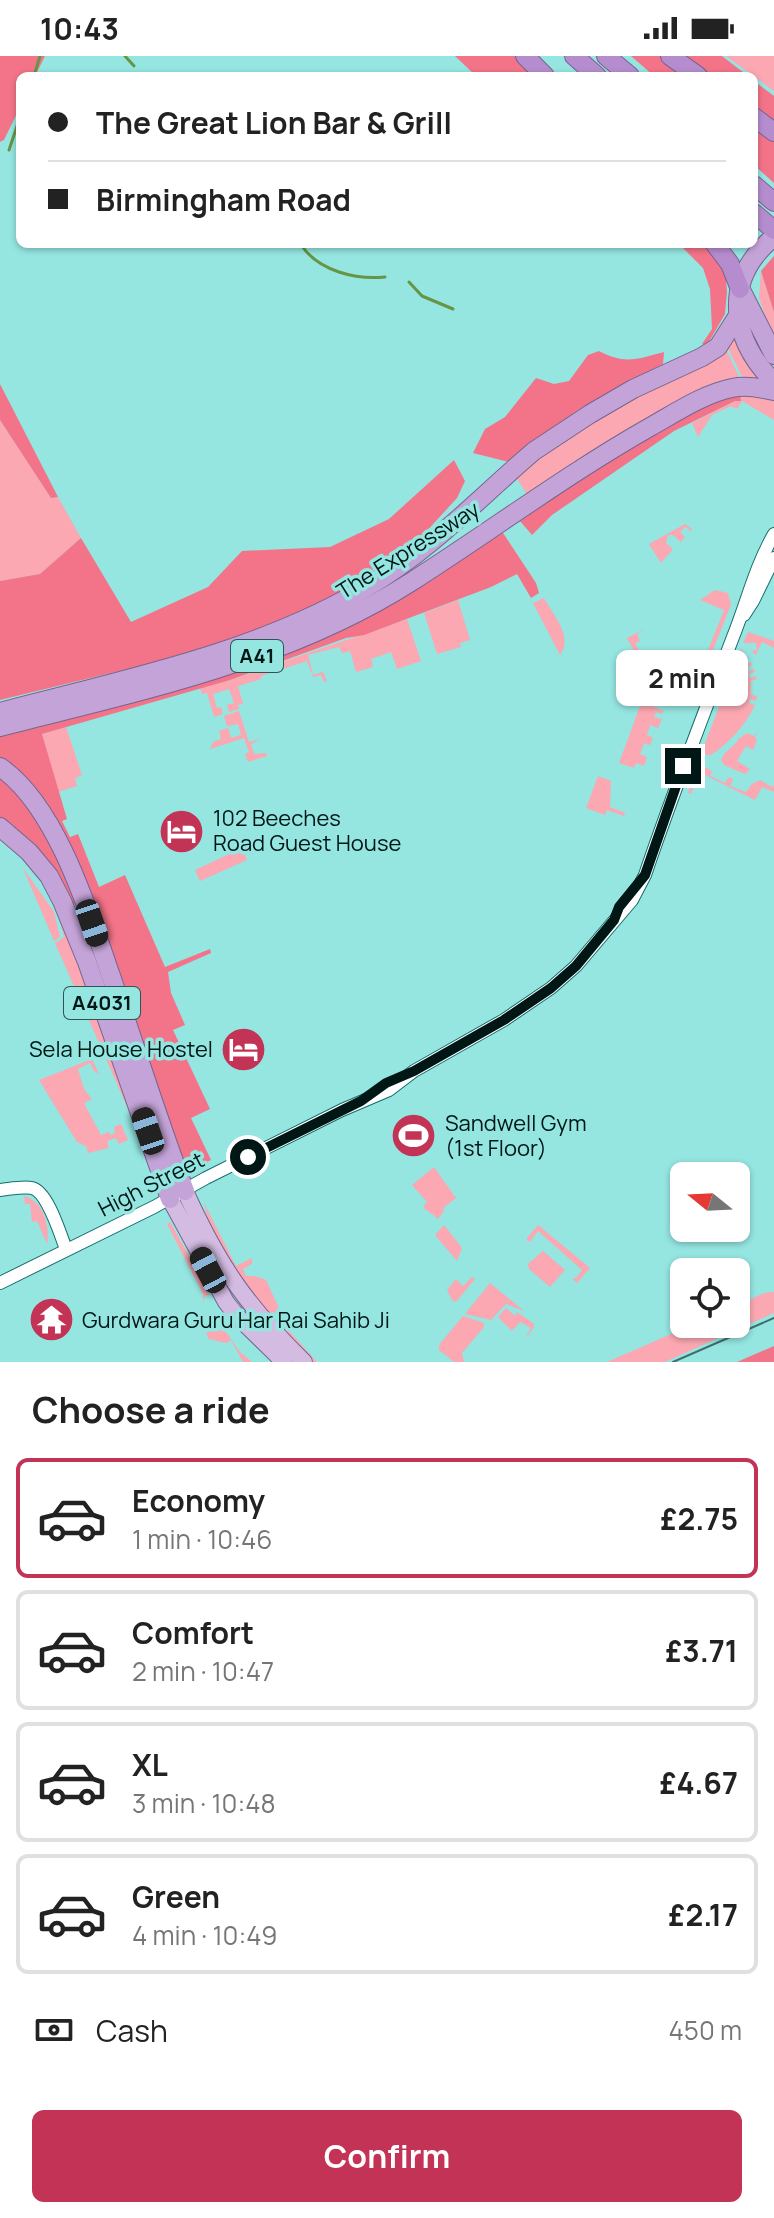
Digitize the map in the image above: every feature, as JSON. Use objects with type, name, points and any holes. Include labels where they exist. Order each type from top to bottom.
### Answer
[{"type":"highway","points":[[525,56],[541,72]]},
{"type":"highway","points":[[574,56],[592,72]]},
{"type":"highway","points":[[606,56],[625,72]]},
{"type":"highway","points":[[670,56],[692,72]]},
{"type":"highway","points":[[758,188],[774,202]]},
{"type":"highway","points":[[758,218],[772,237]]},
{"type":"highway","name":"A41","points":[[772,237],[747,270],[740,289],[737,317],[753,356],[774,382]]},
{"type":"highway","points":[[718,248],[730,264],[774,355]]},
{"type":"highway","name":"The Expressway","points":[[0,712],[230,649],[311,617],[369,586],[416,555],[534,451],[590,414],[718,347],[737,317]]},
{"type":"highway","name":"The Expressway","points":[[0,727],[254,658],[351,616],[408,584],[636,435],[714,393],[743,386],[774,391]]},
{"type":"highway","name":"A4031","points":[[0,767],[26,793],[59,842],[83,895],[178,1195]]},
{"type":"highway","name":"A4031","points":[[0,827],[29,852],[49,876],[62,901],[178,1195]]},
{"type":"main road","name":"A4031","points":[[178,1195],[226,1302],[284,1362]]},
{"type":"main road","name":"A4031","points":[[178,1195],[227,1273],[266,1324],[304,1362]]},
{"type":"street","points":[[740,620],[747,595],[774,534]]},
{"type":"street","points":[[740,620],[774,558]]},
{"type":"street","name":"High Street","points":[[0,1283],[363,1100],[389,1090],[414,1071],[526,1006],[576,966],[632,900],[645,875],[705,706],[740,620]]},
{"type":"street","points":[[0,1190],[29,1187],[37,1190],[45,1198],[66,1249]]},
{"type":"shaded area","points":[[0,56],[45,56],[37,72],[16,72],[16,115],[4,140],[0,142]]},
{"type":"shaded area","points":[[455,56],[516,56],[532,72],[472,72]]},
{"type":"shaded area","points":[[631,56],[662,56],[684,72],[649,72]]},
{"type":"shaded area","points":[[685,56],[722,56],[743,72],[707,72]]},
{"type":"shaded area","points":[[726,56],[774,56],[774,91],[758,79],[758,72],[748,72]]},
{"type":"shaded area","points":[[758,84],[774,96],[774,121],[758,110]]},
{"type":"shaded area","points":[[758,128],[774,140],[774,183],[758,169]]},
{"type":"shaded area","points":[[683,248],[712,248],[725,268],[725,314],[707,345],[702,344],[712,329],[710,289],[703,268]]},
{"type":"shaded area","points":[[774,256],[774,312],[761,271]]},
{"type":"shaded area","points":[[761,271],[774,312],[774,342],[759,298]]},
{"type":"shaded area","points":[[735,338],[746,363],[759,380],[744,381],[728,348]]},
{"type":"shaded area","points":[[726,349],[741,381],[529,497],[515,476],[530,462],[633,396],[662,386],[704,365]]},
{"type":"shaded area","points":[[599,351],[624,359],[664,352],[663,364],[578,410],[509,462],[473,453],[485,429],[505,417],[536,378],[554,384],[569,381],[588,355]]},
{"type":"shaded area","points":[[0,384],[58,497],[51,498],[0,420]]},
{"type":"shaded area","points":[[740,392],[741,401],[735,401],[674,431],[552,515],[532,535],[520,521],[529,515],[526,510],[589,470],[719,397]]},
{"type":"shaded area","points":[[740,394],[774,401],[774,420],[742,401],[737,409],[731,406],[712,415],[698,437],[692,423],[735,401],[741,401]]},
{"type":"shaded area","points":[[0,420],[51,498],[58,497],[81,538],[40,574],[0,581]]},
{"type":"shaded area","points":[[454,460],[465,481],[457,498],[413,546],[337,595],[246,635],[144,665],[0,700],[0,581],[40,574],[81,538],[131,622],[208,587],[242,551],[330,547],[389,519]]},
{"type":"shaded area","points":[[685,524],[691,531],[685,527],[680,532],[685,537],[681,542],[668,535],[666,543],[673,549],[661,563],[649,544]]},
{"type":"shaded area","points":[[493,533],[496,537],[503,533],[536,583],[539,593],[531,598],[517,574],[491,587],[364,635],[346,638],[230,680],[42,734],[67,819],[62,821],[70,837],[78,834],[99,887],[125,875],[165,967],[210,949],[211,953],[168,972],[171,993],[185,1025],[173,1030],[210,1109],[191,1118],[211,1160],[200,1165],[181,1160],[140,1033],[88,891],[0,762],[0,733],[261,660]]},
{"type":"shaded area","points":[[715,590],[728,593],[731,605],[691,704],[659,695],[654,707],[664,711],[662,714],[656,712],[654,717],[662,719],[658,728],[650,725],[647,735],[653,738],[650,745],[644,743],[640,754],[647,757],[644,766],[636,763],[634,768],[619,763],[640,706],[633,703],[641,684],[633,681],[640,662],[627,638],[644,629],[637,634],[640,641],[635,643],[646,664],[643,666],[646,672],[641,670],[639,673],[644,676],[642,682],[688,700],[724,610],[700,600]]},
{"type":"shaded area","points":[[544,598],[557,619],[565,641],[560,655],[533,603]]},
{"type":"shaded area","points":[[458,600],[470,640],[460,643],[461,647],[437,654],[424,613]]},
{"type":"shaded area","points":[[407,619],[421,661],[397,669],[391,652],[371,659],[373,667],[356,672],[350,651],[342,653],[339,647],[308,655],[313,675],[323,672],[327,681],[324,682],[321,675],[313,677],[307,661],[238,686],[243,704],[238,705],[239,709],[229,712],[227,705],[234,703],[229,689],[213,694],[217,708],[221,707],[223,714],[214,717],[207,693],[202,694],[200,687],[230,680]]},
{"type":"shaded area","points":[[748,632],[774,641],[774,648],[762,642],[756,655],[751,651],[757,650],[756,643],[743,643]]},
{"type":"shaded area","points":[[741,649],[748,658],[743,661],[744,665],[751,662],[752,665],[746,668],[747,672],[754,669],[755,672],[748,674],[750,678],[756,676],[757,679],[751,681],[751,695],[757,696],[756,701],[750,699],[749,703],[755,705],[742,727],[724,745],[711,755],[701,754]]},
{"type":"shaded area","points":[[239,711],[249,742],[261,739],[251,744],[254,754],[266,753],[267,756],[248,762],[245,754],[249,752],[244,738],[210,749],[213,742],[221,739],[219,731],[228,728],[231,738],[241,735],[238,724],[227,726],[224,716]]},
{"type":"shaded area","points":[[66,727],[82,775],[75,778],[77,786],[58,792],[42,734]]},
{"type":"shaded area","points":[[747,733],[754,736],[757,733],[757,740],[753,750],[746,746],[737,761],[750,769],[745,774],[724,765],[721,760]]},
{"type":"shaded area","points":[[697,766],[712,771],[710,776],[725,783],[729,777],[733,779],[730,786],[746,792],[760,780],[772,787],[774,785],[774,792],[762,787],[755,800],[699,772],[691,794],[688,793]]},
{"type":"shaded area","points":[[598,776],[611,781],[610,807],[625,813],[624,816],[607,810],[605,815],[586,808]]},
{"type":"shaded area","points":[[0,777],[46,829],[79,902],[71,905],[0,819]]},
{"type":"shaded area","points":[[242,848],[247,860],[200,881],[195,870]]},
{"type":"shaded area","points":[[23,868],[54,912],[60,937],[54,941]]},
{"type":"shaded area","points":[[60,912],[139,1134],[55,943],[64,937]]},
{"type":"shaded area","points":[[92,1059],[99,1074],[90,1063],[78,1069],[84,1089],[92,1099],[84,1103],[101,1135],[115,1133],[114,1127],[121,1124],[128,1140],[119,1144],[116,1138],[107,1141],[109,1148],[88,1153],[86,1146],[77,1142],[39,1080]]},
{"type":"shaded area","points":[[434,1167],[456,1198],[443,1208],[438,1219],[423,1207],[427,1202],[412,1185]]},
{"type":"shaded area","points":[[24,1196],[36,1203],[44,1215],[47,1244],[37,1221],[32,1222],[30,1204],[25,1204]]},
{"type":"shaded area","points":[[204,1203],[236,1266],[252,1258],[252,1264],[243,1269],[246,1276],[266,1280],[290,1332],[317,1362],[312,1362],[279,1330],[252,1295],[204,1219],[207,1216]]},
{"type":"shaded area","points":[[170,1222],[210,1293],[203,1304],[203,1294],[167,1224]]},
{"type":"shaded area","points":[[444,1225],[462,1248],[457,1261],[435,1235]]},
{"type":"shaded area","points":[[538,1225],[590,1268],[577,1283],[572,1279],[582,1270],[538,1231],[530,1242],[526,1239]]},
{"type":"shaded area","points":[[543,1251],[565,1270],[550,1287],[529,1269],[528,1264]]},
{"type":"shaded area","points":[[472,1277],[475,1279],[456,1302],[452,1300],[447,1290],[456,1279],[463,1286]]},
{"type":"shaded area","points":[[490,1283],[524,1311],[506,1304],[491,1320],[465,1314]]},
{"type":"shaded area","points":[[774,1292],[774,1313],[750,1324],[750,1300]]},
{"type":"shaded area","points":[[506,1308],[515,1316],[517,1312],[534,1324],[525,1339],[531,1328],[520,1322],[512,1331],[498,1317]]},
{"type":"shaded area","points":[[463,1316],[484,1323],[484,1327],[462,1353],[464,1362],[454,1362],[439,1350],[439,1345]]},
{"type":"shaded area","points":[[215,1329],[226,1332],[240,1352],[252,1362],[243,1362],[231,1340],[226,1343],[209,1339],[206,1333]]},
{"type":"shaded area","points":[[670,1334],[670,1338],[718,1338],[665,1362],[607,1362]]},
{"type":"shaded area","points":[[774,1346],[774,1362],[737,1362]]},
{"type":"waterway","points":[[35,72],[40,56]]},
{"type":"waterway","points":[[125,56],[134,66]]},
{"type":"waterway","points":[[9,150],[16,129]]},
{"type":"waterway","points":[[304,248],[318,262],[339,272],[362,277],[385,277]]},
{"type":"waterway","points":[[409,282],[422,296],[453,309]]},
{"type":"tram line","points":[[673,1362],[774,1318]]},
{"type":"place","name":"102 Beeches Road Guest House","points":[[182,831]]},
{"type":"place","name":"Sela House Hostel","points":[[244,1049]]},
{"type":"place","name":"Sandwell Gym (1st Floor)","points":[[414,1136]]},
{"type":"place","name":"Gurdwara Guru Har Rai Sahib Ji","points":[[51,1320]]},
{"type":"route","points":[[248,1157],[361,1101],[386,1083],[414,1071],[504,1020],[551,988],[576,966],[614,920],[619,907],[645,875],[683,766]]}]
